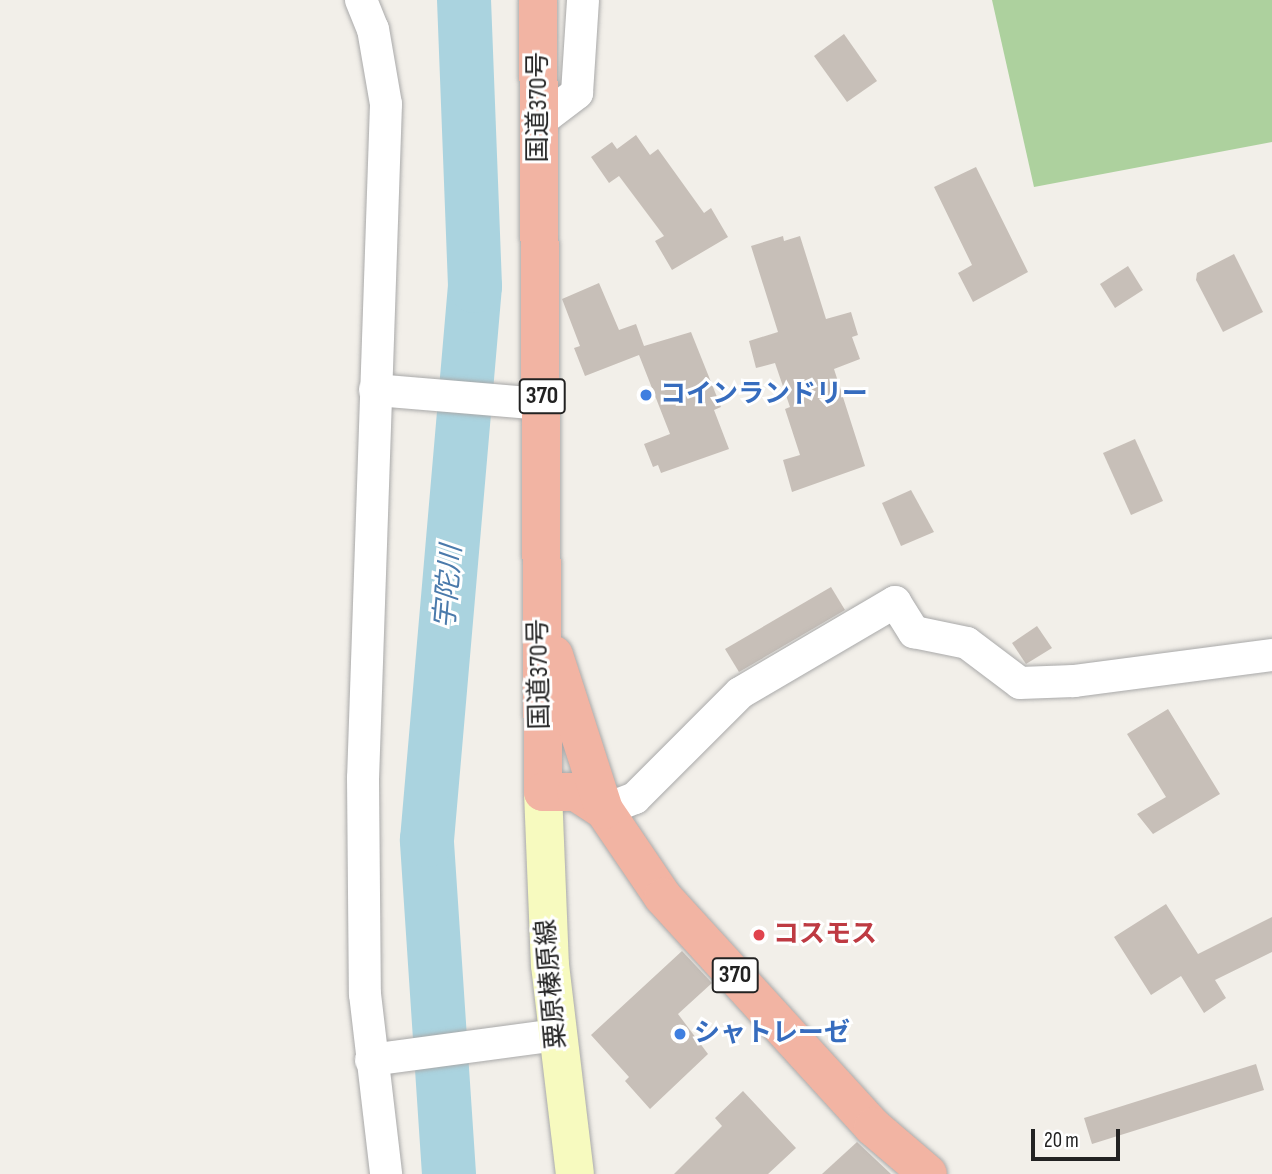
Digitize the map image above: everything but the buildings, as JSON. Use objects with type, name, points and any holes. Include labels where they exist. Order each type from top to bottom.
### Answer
[{"type":"highway","name":"国道370号","points":[[538,0],[539,122],[531,403],[539,588],[543,792]]},
{"type":"highway","points":[[539,588],[562,686],[604,810]]},
{"type":"highway","name":"370","points":[[543,792],[576,792],[604,810],[663,897],[873,1127],[928,1174]]},
{"type":"main road","name":"粟原榛原線","points":[[543,792],[556,1035],[575,1174]]},
{"type":"street","points":[[361,0],[373,29],[386,104],[380,391],[363,778],[365,994],[376,1060],[386,1174]]},
{"type":"street","points":[[539,122],[577,93],[583,0]]},
{"type":"street","points":[[380,391],[531,403]]},
{"type":"street","points":[[604,810],[635,798],[740,692],[895,602],[914,632],[967,643],[1020,683],[1074,681],[1272,655]]},
{"type":"street","points":[[376,1060],[556,1035]]},
{"type":"green space","points":[[992,0],[1272,0],[1272,142],[1034,187]]},
{"type":"waterway","name":"宇陀川","points":[[449,1174],[427,840],[475,286],[464,0]]},
{"type":"place","name":"コインランドリー","points":[[646,395]]},
{"type":"place","name":"コスモス","points":[[759,935]]},
{"type":"place","name":"シャトレーゼ","points":[[680,1034]]}]
